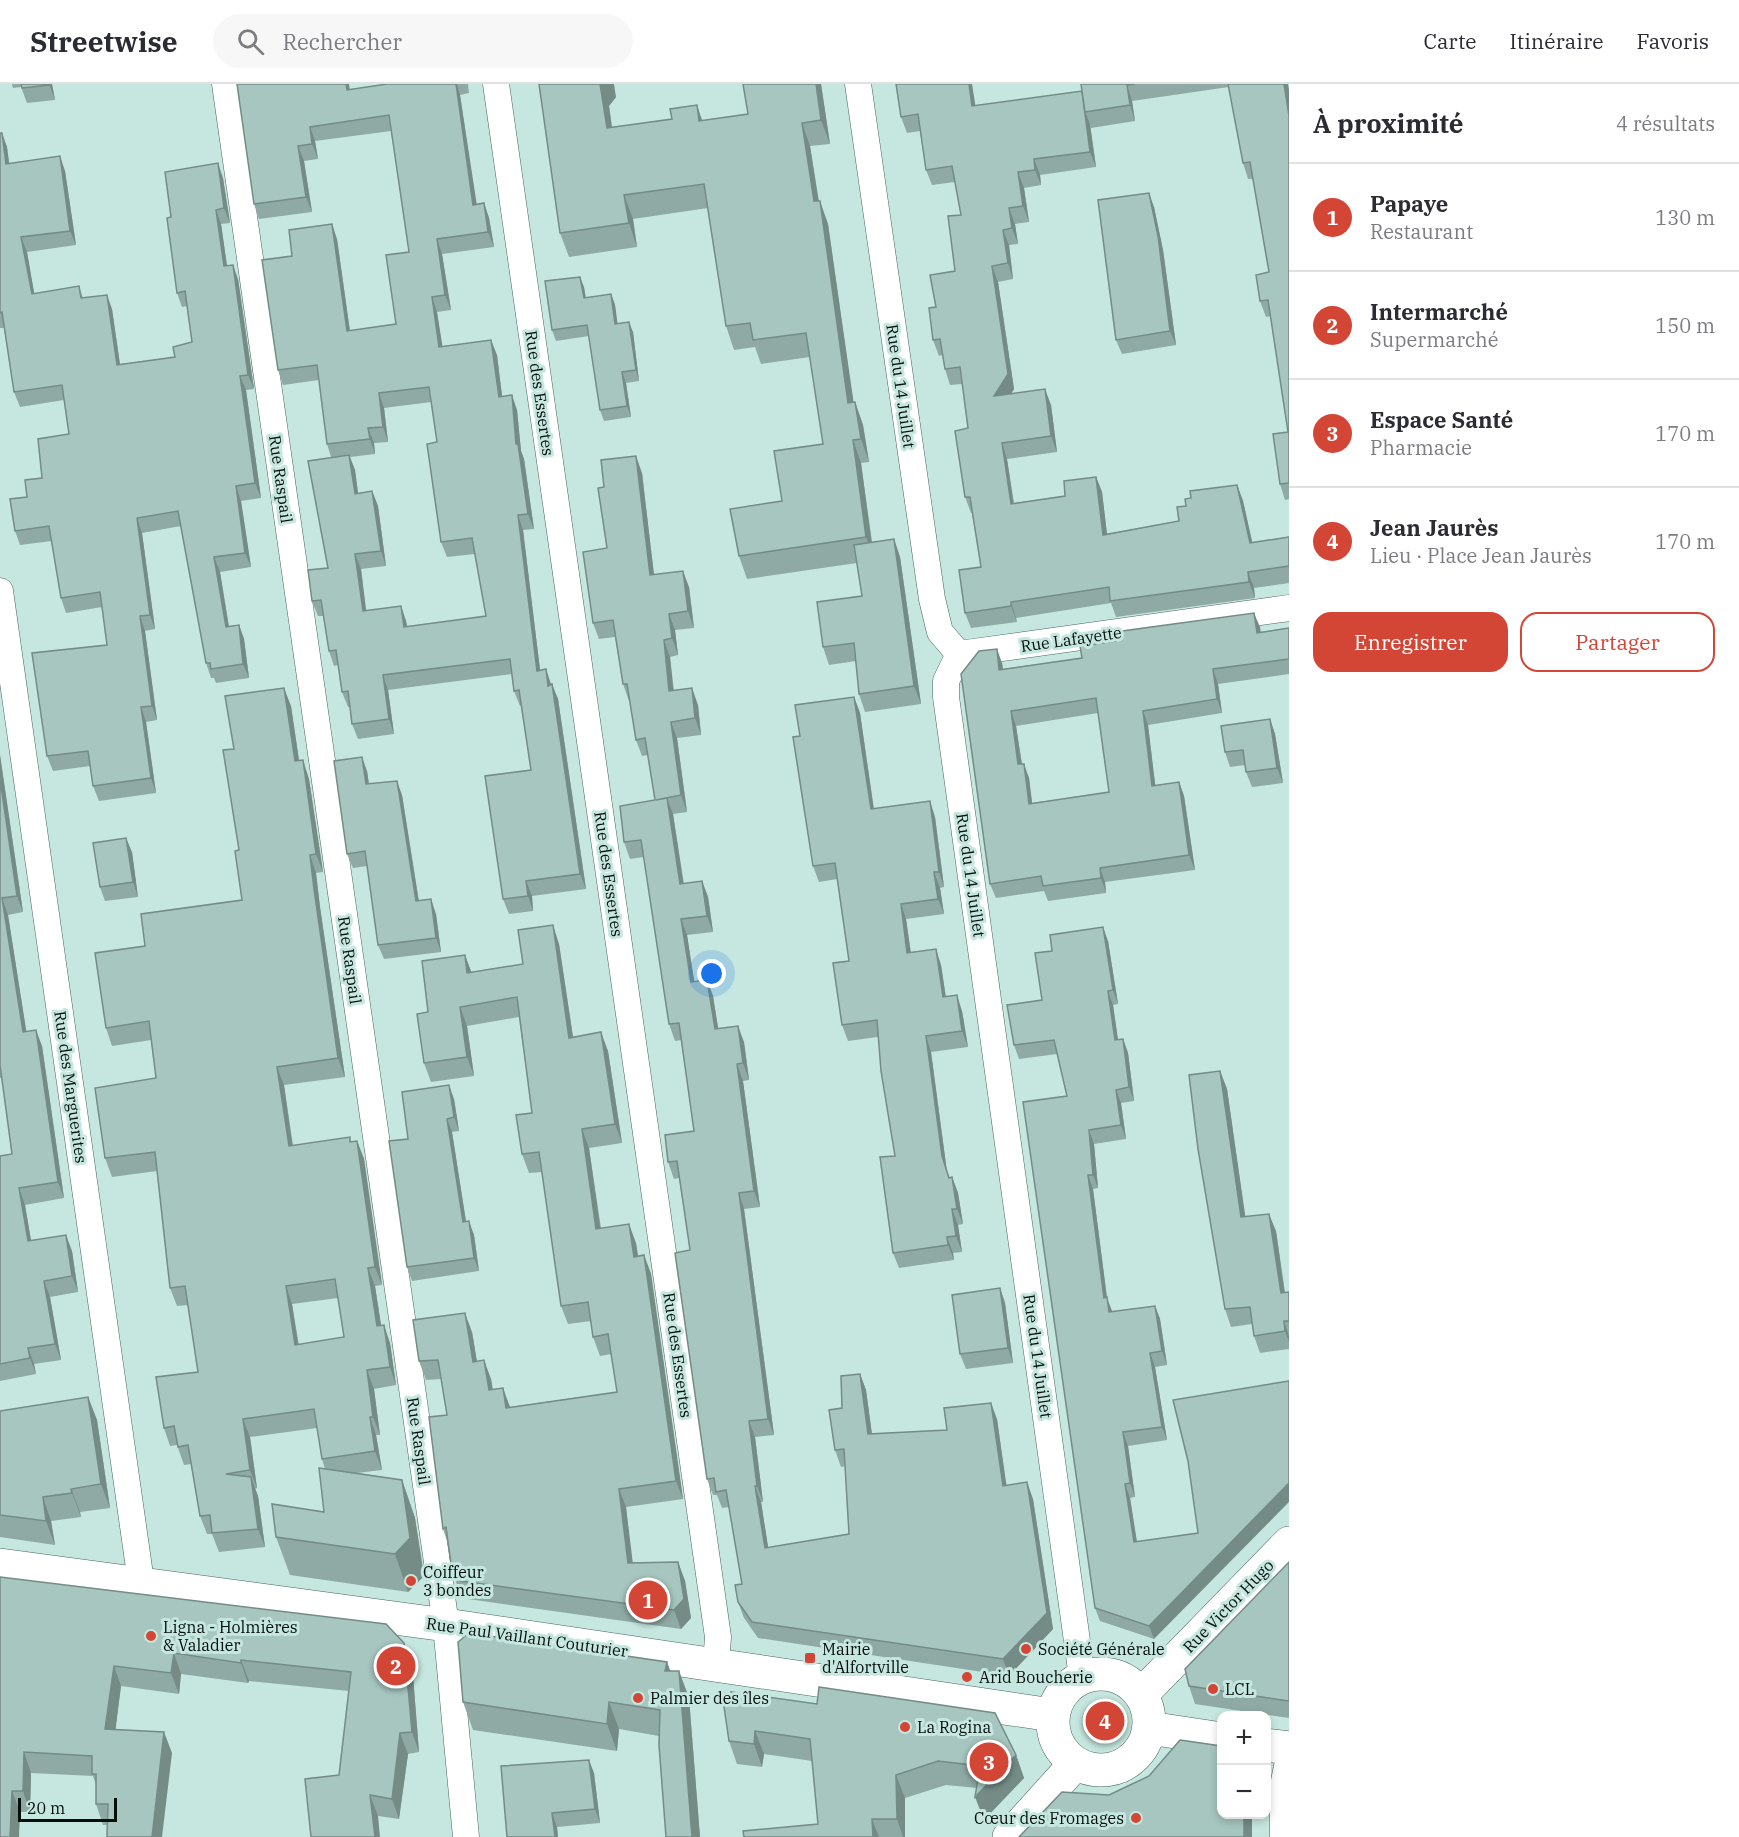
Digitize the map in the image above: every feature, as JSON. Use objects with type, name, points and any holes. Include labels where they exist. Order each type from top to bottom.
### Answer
[{"type":"street","name":"Rue Raspail","points":[[225,84],[446,1625],[466,1837]]},
{"type":"street","name":"Rue des Essertes","points":[[496,84],[718,1637],[716,1664]]},
{"type":"street","name":"Rue du 14 Juillet","points":[[858,84],[932,600],[940,632],[959,654],[946,681],[946,697],[1082,1677]]},
{"type":"street","name":"Rue des Marguerites","points":[[0,591],[141,1582]]},
{"type":"street","name":"Rue Lafayette","points":[[959,654],[1289,608]]},
{"type":"street","name":"Rue Victor Hugo","points":[[1141,1695],[1289,1543]]},
{"type":"street","name":"Rue Paul Vaillant Couturier","points":[[0,1565],[141,1582],[446,1625],[1052,1715]]},
{"type":"street","points":[[1098,1673],[1115,1675],[1130,1682],[1141,1695],[1149,1716],[1149,1728],[1138,1753],[1115,1768],[1101,1771],[1075,1764],[1059,1748],[1052,1726],[1052,1715],[1058,1699],[1068,1686],[1082,1677],[1098,1673]]},
{"type":"street","points":[[1149,1728],[1217,1738]]},
{"type":"street","points":[[1271,1746],[1289,1748]]},
{"type":"street","points":[[1283,1837],[1283,1786],[1289,1757]]},
{"type":"street","points":[[1009,1837],[1075,1764]]},
{"type":"green space","points":[[1104,1699],[1112,1700],[1120,1705],[1125,1713],[1125,1729],[1120,1737],[1112,1742],[1104,1743],[1096,1742],[1088,1737],[1083,1729],[1082,1721],[1083,1713],[1088,1705],[1096,1700]]},
{"type":"building","points":[[21,84],[49,84],[49,85],[22,88]]},
{"type":"building","points":[[237,84],[346,84],[347,90],[387,84],[456,84],[473,205],[484,203],[488,232],[437,239],[445,295],[432,297],[439,347],[491,340],[499,397],[512,395],[516,444],[518,444],[528,514],[518,515],[537,671],[546,669],[548,686],[552,684],[580,874],[526,881],[528,896],[503,899],[485,776],[531,770],[519,690],[514,691],[510,659],[383,675],[389,719],[352,724],[348,691],[342,692],[336,650],[329,651],[321,600],[312,601],[308,570],[328,568],[308,461],[349,455],[355,494],[372,491],[381,551],[355,554],[363,611],[401,606],[404,627],[486,616],[472,538],[441,542],[427,444],[437,442],[429,387],[379,393],[383,427],[368,428],[370,439],[327,444],[317,365],[278,370],[262,260],[292,256],[289,230],[332,224],[347,331],[396,324],[386,255],[409,252],[389,115],[310,127],[312,144],[298,146],[306,197],[254,204]]},
{"type":"building","points":[[539,84],[600,84],[607,128],[672,119],[670,109],[697,105],[699,121],[748,114],[743,84],[816,84],[821,120],[802,123],[814,201],[820,201],[848,403],[855,402],[861,439],[853,440],[866,537],[739,556],[730,509],[782,501],[774,451],[823,444],[806,333],[753,340],[750,323],[726,326],[704,184],[624,195],[629,223],[560,233]]},
{"type":"building","points":[[896,84],[969,84],[972,106],[1082,91],[1090,152],[1034,159],[1035,170],[1018,172],[1023,206],[1009,208],[1012,228],[1003,230],[1008,263],[992,266],[1008,374],[994,396],[1045,389],[1051,436],[1002,443],[1011,504],[1065,496],[1064,481],[1096,477],[1103,535],[1179,521],[1177,507],[1186,506],[1185,499],[1191,498],[1190,491],[1237,485],[1250,543],[1289,537],[1289,566],[1248,572],[1249,582],[1110,601],[1109,587],[1011,602],[1011,606],[965,613],[959,570],[981,567],[970,497],[965,497],[955,431],[968,428],[960,367],[945,369],[940,339],[933,340],[929,308],[936,307],[930,275],[955,271],[948,216],[961,215],[952,166],[926,170],[918,114],[901,117]]},
{"type":"building","points":[[1081,84],[1135,84],[1127,85],[1130,105],[1085,112]]},
{"type":"building","points":[[1228,84],[1284,84],[1289,116],[1289,483],[1280,484],[1273,434],[1288,432],[1268,300],[1260,301],[1256,275],[1269,272],[1250,162],[1243,163]]},
{"type":"building","points":[[0,133],[2,133],[6,164],[60,156],[70,231],[21,237],[32,294],[79,286],[81,298],[107,295],[117,365],[175,357],[173,347],[192,342],[185,291],[177,293],[167,218],[171,217],[165,172],[218,163],[224,208],[216,210],[224,266],[233,265],[248,375],[240,376],[255,483],[236,486],[245,553],[214,557],[226,627],[239,625],[243,664],[211,669],[210,663],[206,663],[178,511],[137,518],[150,615],[140,616],[152,706],[141,707],[151,778],[93,786],[88,751],[47,756],[32,653],[107,645],[100,592],[61,598],[49,526],[15,531],[10,499],[27,497],[25,480],[42,478],[38,439],[69,434],[62,385],[14,392],[2,312],[0,313]]},
{"type":"building","points":[[1149,193],[1158,236],[1170,331],[1116,340],[1098,200]]},
{"type":"building","points":[[580,277],[584,298],[611,294],[615,324],[629,322],[636,370],[622,372],[627,406],[600,410],[587,325],[552,330],[545,281]]},
{"type":"building","points":[[636,456],[650,575],[683,571],[688,611],[669,614],[672,638],[664,640],[669,691],[692,688],[695,718],[671,722],[681,795],[656,800],[667,798],[680,884],[702,881],[707,916],[681,919],[691,982],[707,980],[715,1029],[738,1026],[743,1063],[737,1064],[754,1191],[739,1193],[768,1419],[749,1421],[757,1486],[755,1486],[765,1548],[849,1534],[844,1449],[835,1450],[829,1410],[842,1408],[841,1376],[860,1374],[868,1434],[947,1430],[944,1408],[991,1403],[1003,1486],[1027,1482],[1047,1613],[1003,1659],[752,1622],[738,1602],[735,1585],[742,1584],[726,1490],[716,1492],[714,1478],[707,1479],[675,1253],[690,1250],[677,1161],[668,1162],[665,1135],[694,1131],[679,1023],[669,1024],[641,840],[624,842],[620,806],[655,800],[645,738],[636,740],[627,684],[623,684],[613,620],[593,623],[583,552],[607,548],[598,488],[604,487],[601,460]]},
{"type":"building","points":[[894,539],[914,686],[859,694],[854,643],[823,647],[817,602],[862,596],[854,545]]},
{"type":"building","points":[[1254,613],[1257,633],[1289,628],[1289,659],[1213,669],[1217,699],[1143,711],[1152,786],[1179,782],[1189,855],[1100,868],[1101,878],[1043,886],[1041,876],[990,884],[961,674],[979,651],[997,649],[999,670],[1082,658],[1080,646],[1116,641],[1115,632]],"holes":[[[1096,698],[1109,792],[1029,804],[1024,764],[1018,764],[1011,711]]]},
{"type":"building","points":[[284,688],[295,761],[303,760],[316,854],[310,855],[338,1058],[277,1067],[289,1146],[350,1137],[350,1142],[357,1141],[375,1267],[368,1268],[377,1326],[384,1325],[390,1367],[367,1370],[375,1451],[322,1459],[314,1409],[243,1419],[250,1470],[226,1474],[251,1477],[258,1529],[212,1533],[210,1515],[200,1516],[188,1445],[178,1447],[174,1426],[164,1428],[156,1377],[198,1372],[185,1286],[170,1288],[155,1152],[105,1158],[95,1088],[156,1078],[149,1021],[106,1028],[95,953],[145,946],[141,914],[242,900],[235,851],[239,850],[223,750],[234,749],[225,696]],"holes":[[[335,1279],[344,1337],[295,1345],[286,1286]]]},
{"type":"building","points":[[854,697],[871,809],[930,801],[939,872],[934,872],[938,899],[901,904],[907,953],[936,949],[943,997],[957,995],[962,1031],[926,1036],[942,1156],[949,1178],[952,1177],[957,1209],[952,1209],[956,1236],[947,1237],[948,1245],[893,1253],[880,1157],[895,1156],[881,1071],[877,1020],[842,1025],[833,963],[849,961],[835,863],[813,866],[793,737],[800,736],[795,705]]},
{"type":"building","points":[[1270,719],[1277,768],[1246,772],[1243,750],[1225,752],[1221,726]]},
{"type":"building","points":[[362,757],[366,784],[397,781],[416,901],[431,899],[436,938],[378,945],[365,851],[347,854],[334,761]]},
{"type":"building","points":[[0,779],[17,896],[2,898],[23,1032],[36,1030],[58,1182],[19,1188],[28,1241],[66,1235],[72,1276],[44,1281],[55,1344],[28,1348],[30,1358],[0,1364],[0,1156],[12,1154],[0,1065]]},
{"type":"building","points":[[126,838],[133,882],[100,887],[93,843]]},
{"type":"building","points":[[553,925],[569,1038],[601,1032],[615,1124],[582,1129],[596,1229],[629,1224],[634,1257],[644,1255],[676,1481],[619,1489],[628,1563],[678,1562],[684,1599],[674,1610],[461,1581],[452,1571],[446,1527],[443,1529],[429,1417],[447,1415],[438,1360],[419,1361],[413,1320],[465,1313],[473,1362],[484,1360],[489,1390],[503,1388],[506,1408],[617,1392],[608,1334],[593,1337],[588,1302],[561,1306],[539,1152],[522,1154],[516,1115],[532,1113],[517,997],[460,1007],[467,1057],[424,1063],[417,1014],[428,1012],[422,961],[465,955],[467,973],[523,964],[518,930]]},
{"type":"building","points":[[1103,927],[1113,990],[1108,991],[1115,1040],[1123,1039],[1129,1087],[1116,1090],[1121,1125],[1089,1130],[1093,1175],[1088,1175],[1104,1298],[1107,1297],[1109,1312],[1155,1306],[1162,1351],[1150,1353],[1162,1427],[1123,1432],[1130,1483],[1125,1484],[1134,1542],[1198,1533],[1188,1461],[1173,1400],[1289,1381],[1289,1483],[1149,1626],[1095,1608],[1023,1102],[1067,1096],[1054,1040],[1014,1045],[1007,1005],[1042,1000],[1035,953],[1052,951],[1050,935]]},
{"type":"building","points":[[1220,1071],[1241,1217],[1269,1214],[1281,1293],[1289,1292],[1289,1321],[1284,1321],[1285,1331],[1254,1336],[1250,1307],[1225,1309],[1198,1149],[1189,1075]]},
{"type":"building","points":[[449,1085],[454,1117],[447,1119],[463,1222],[469,1221],[474,1258],[407,1267],[389,1141],[408,1139],[402,1092]]},
{"type":"building","points":[[1000,1288],[1008,1348],[960,1354],[952,1295]]},
{"type":"building","points":[[88,1397],[101,1484],[71,1489],[72,1493],[43,1497],[46,1521],[0,1515],[0,1411]]},
{"type":"building","points":[[319,1468],[402,1480],[410,1538],[395,1554],[276,1537],[272,1504],[324,1512]]},
{"type":"building","points":[[1289,1562],[1289,1701],[1189,1686],[1185,1669]]},
{"type":"building","points":[[0,1577],[386,1624],[404,1643],[412,1732],[400,1733],[392,1799],[370,1795],[375,1837],[311,1837],[305,1779],[339,1775],[351,1672],[241,1660],[241,1663],[174,1653],[171,1673],[114,1666],[105,1729],[164,1732],[152,1837],[107,1837],[108,1804],[96,1804],[96,1774],[92,1774],[92,1756],[24,1752],[23,1791],[12,1791],[10,1837],[0,1837]]},
{"type":"building","points":[[469,1633],[667,1662],[665,1671],[679,1671],[692,1837],[666,1837],[659,1745],[660,1710],[609,1702],[607,1724],[463,1702],[458,1642]]},
{"type":"building","points":[[819,1687],[995,1713],[1016,1755],[975,1797],[980,1766],[938,1761],[896,1775],[897,1819],[872,1819],[873,1837],[744,1837],[743,1831],[818,1824],[810,1739],[755,1731],[754,1744],[729,1741],[722,1693],[732,1694],[731,1692],[817,1704]]},
{"type":"building","points":[[1180,1740],[1217,1745],[1217,1819],[1244,1819],[1244,1837],[1019,1837],[1062,1792],[1109,1795],[1149,1776]]},
{"type":"building","points":[[589,1760],[595,1809],[552,1813],[555,1837],[507,1837],[501,1766]]},
{"type":"place","name":"Coiffeur 3 bondes","points":[[411,1581]]},
{"type":"place","name":"Papaye","points":[[648,1600]]},
{"type":"place","name":"Ligna - Holmières & Valadier","points":[[151,1636]]},
{"type":"place","name":"Société Générale","points":[[1026,1649]]},
{"type":"place","name":"Mairie d'Alfortville","points":[[810,1658]]},
{"type":"place","name":"Intermarché","points":[[396,1666]]},
{"type":"place","name":"Arid Boucherie","points":[[967,1677]]},
{"type":"place","name":"LCL","points":[[1213,1689]]},
{"type":"place","name":"Palmier des îles","points":[[638,1698]]},
{"type":"place","name":"Jean Jaurès","points":[[1105,1721]]},
{"type":"place","name":"La Rogina","points":[[905,1727]]},
{"type":"place","name":"Espace Santé","points":[[989,1762]]},
{"type":"place","name":"Cœur des Fromages","points":[[1136,1818]]}]
